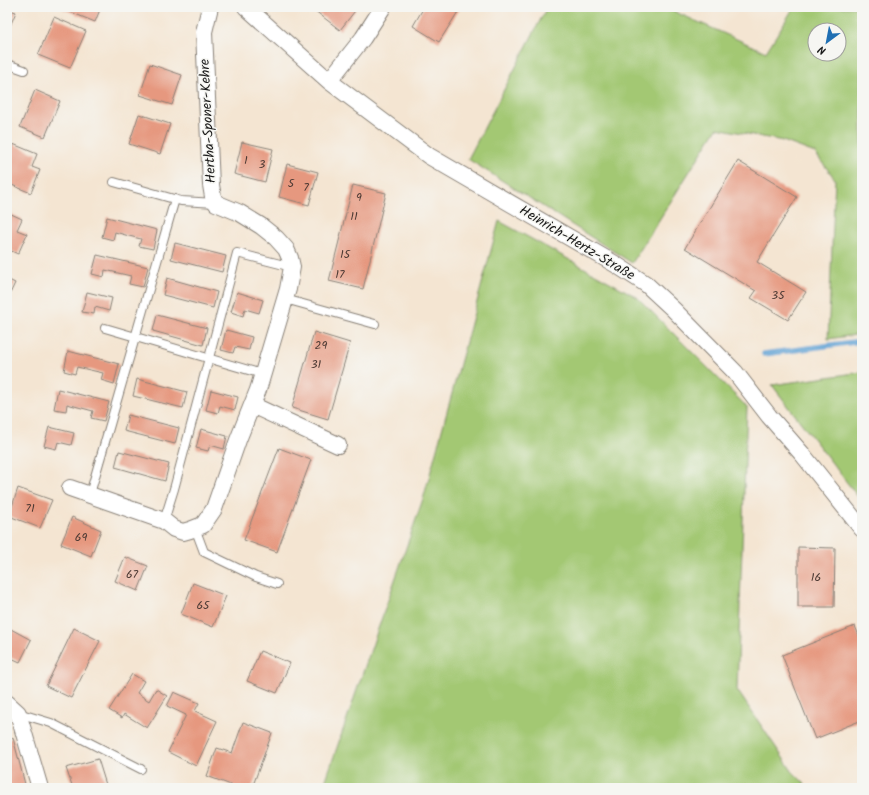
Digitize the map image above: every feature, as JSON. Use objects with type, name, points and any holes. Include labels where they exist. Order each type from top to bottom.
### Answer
[{"type":"street","name":"Hertha-Sponer-Kehre","points":[[195,528],[203,525],[214,509],[262,374],[285,300],[292,267],[286,249],[276,238],[240,213],[216,203],[213,197],[211,185],[204,32],[210,7]]},
{"type":"street","name":"Heinrich-Hertz-Straße","points":[[246,7],[329,81],[429,156],[615,264],[646,284],[735,372],[769,416],[803,455],[862,529]]},
{"type":"street","points":[[329,81],[363,38],[383,7]]},
{"type":"street","points":[[252,405],[338,445]]},
{"type":"street","points":[[70,488],[164,521],[174,529],[183,532],[195,528]]},
{"type":"street","points":[[12,708],[40,788]]},
{"type":"lane","points":[[7,64],[24,70]]},
{"type":"lane","points":[[114,182],[181,201],[216,203]]},
{"type":"lane","points":[[90,494],[175,199]]},
{"type":"lane","points":[[164,521],[174,489],[237,253],[292,267]]},
{"type":"lane","points":[[285,300],[375,324]]},
{"type":"lane","points":[[105,328],[262,374]]},
{"type":"lane","points":[[195,528],[204,552],[256,577],[277,584]]},
{"type":"lane","points":[[12,708],[50,723],[141,769]]},
{"type":"green space","points":[[547,7],[664,7],[766,52],[794,7],[862,7],[862,334],[828,339],[835,179],[815,153],[783,141],[717,128],[632,263],[468,159]]},
{"type":"green space","points":[[499,221],[637,297],[747,407],[737,690],[792,771],[809,788],[323,788],[424,496]]},
{"type":"green space","points":[[862,372],[862,502],[772,385]]},
{"type":"building","points":[[64,7],[101,7],[95,22],[63,9]]},
{"type":"building","points":[[310,7],[358,7],[340,30]]},
{"type":"building","points":[[424,7],[461,7],[439,42],[413,26]]},
{"type":"building","points":[[7,9],[16,12],[7,33]]},
{"type":"building","points":[[54,17],[86,31],[70,68],[38,55]]},
{"type":"building","points":[[150,64],[182,75],[172,105],[140,95]]},
{"type":"building","points":[[35,90],[60,101],[45,137],[20,127]]},
{"type":"building","points":[[139,114],[170,124],[160,154],[129,144]]},
{"type":"building","points":[[242,142],[273,149],[265,182],[234,174]]},
{"type":"building","points":[[13,144],[37,154],[32,167],[40,170],[31,193],[7,183],[7,159]]},
{"type":"building","points":[[738,161],[797,197],[757,262],[806,292],[788,320],[751,298],[756,291],[685,248]]},
{"type":"building","points":[[287,164],[318,172],[309,205],[279,197]]},
{"type":"building","points":[[353,185],[386,193],[363,289],[329,281]]},
{"type":"building","points":[[7,212],[22,219],[17,230],[27,234],[18,254],[7,249]]},
{"type":"building","points":[[107,217],[157,230],[153,249],[139,246],[141,239],[115,232],[113,240],[102,237]]},
{"type":"building","points":[[175,243],[226,256],[222,272],[171,259]]},
{"type":"building","points":[[97,255],[148,267],[143,287],[129,284],[131,276],[105,270],[104,277],[92,274]]},
{"type":"building","points":[[167,278],[217,292],[213,308],[163,295]]},
{"type":"building","points":[[7,279],[15,283],[7,300]]},
{"type":"building","points":[[87,292],[112,298],[109,311],[95,307],[94,314],[82,312]]},
{"type":"building","points":[[237,292],[263,300],[259,313],[245,309],[243,316],[231,312]]},
{"type":"building","points":[[157,315],[207,328],[203,345],[153,331]]},
{"type":"building","points":[[226,330],[252,337],[249,350],[235,347],[233,353],[221,350]]},
{"type":"building","points":[[314,332],[350,343],[328,419],[292,408]]},
{"type":"building","points":[[68,351],[119,364],[114,384],[101,380],[103,373],[77,367],[75,374],[64,371]]},
{"type":"building","points":[[137,379],[187,392],[183,408],[133,396]]},
{"type":"building","points":[[58,389],[109,402],[104,421],[91,418],[93,411],[67,404],[66,411],[54,409]]},
{"type":"building","points":[[211,390],[238,397],[235,410],[220,406],[218,413],[206,410]]},
{"type":"building","points":[[128,415],[179,428],[175,444],[124,431]]},
{"type":"building","points":[[49,427],[74,433],[71,445],[58,442],[56,449],[44,446]]},
{"type":"building","points":[[201,429],[227,436],[224,449],[210,445],[208,451],[196,448]]},
{"type":"building","points":[[279,448],[311,460],[277,552],[244,540]]},
{"type":"building","points":[[119,451],[169,464],[165,481],[115,467]]},
{"type":"building","points":[[18,488],[52,500],[40,528],[9,516]]},
{"type":"building","points":[[72,517],[101,530],[91,556],[61,544]]},
{"type":"building","points":[[798,547],[835,548],[834,607],[798,607]]},
{"type":"building","points":[[125,557],[148,566],[138,591],[115,581]]},
{"type":"building","points":[[193,583],[226,596],[213,627],[181,614]]},
{"type":"building","points":[[855,626],[862,643],[862,720],[815,739],[782,655]]},
{"type":"building","points":[[9,628],[31,640],[20,662],[7,656],[7,632]]},
{"type":"building","points":[[74,628],[100,641],[71,698],[46,686]]},
{"type":"building","points":[[260,651],[290,663],[277,693],[247,681]]},
{"type":"building","points":[[132,674],[144,681],[137,693],[149,701],[156,689],[167,696],[147,728],[124,714],[122,718],[109,710]]},
{"type":"building","points":[[174,692],[199,703],[195,711],[217,721],[196,766],[168,752],[186,715],[167,706]]},
{"type":"building","points":[[243,722],[272,733],[252,788],[239,788],[207,776],[217,748],[232,753]]},
{"type":"building","points":[[13,738],[26,788],[7,788],[7,740]]},
{"type":"building","points":[[98,759],[107,788],[73,788],[66,768]]},
{"type":"waterway","points":[[764,354],[862,341]]}]
